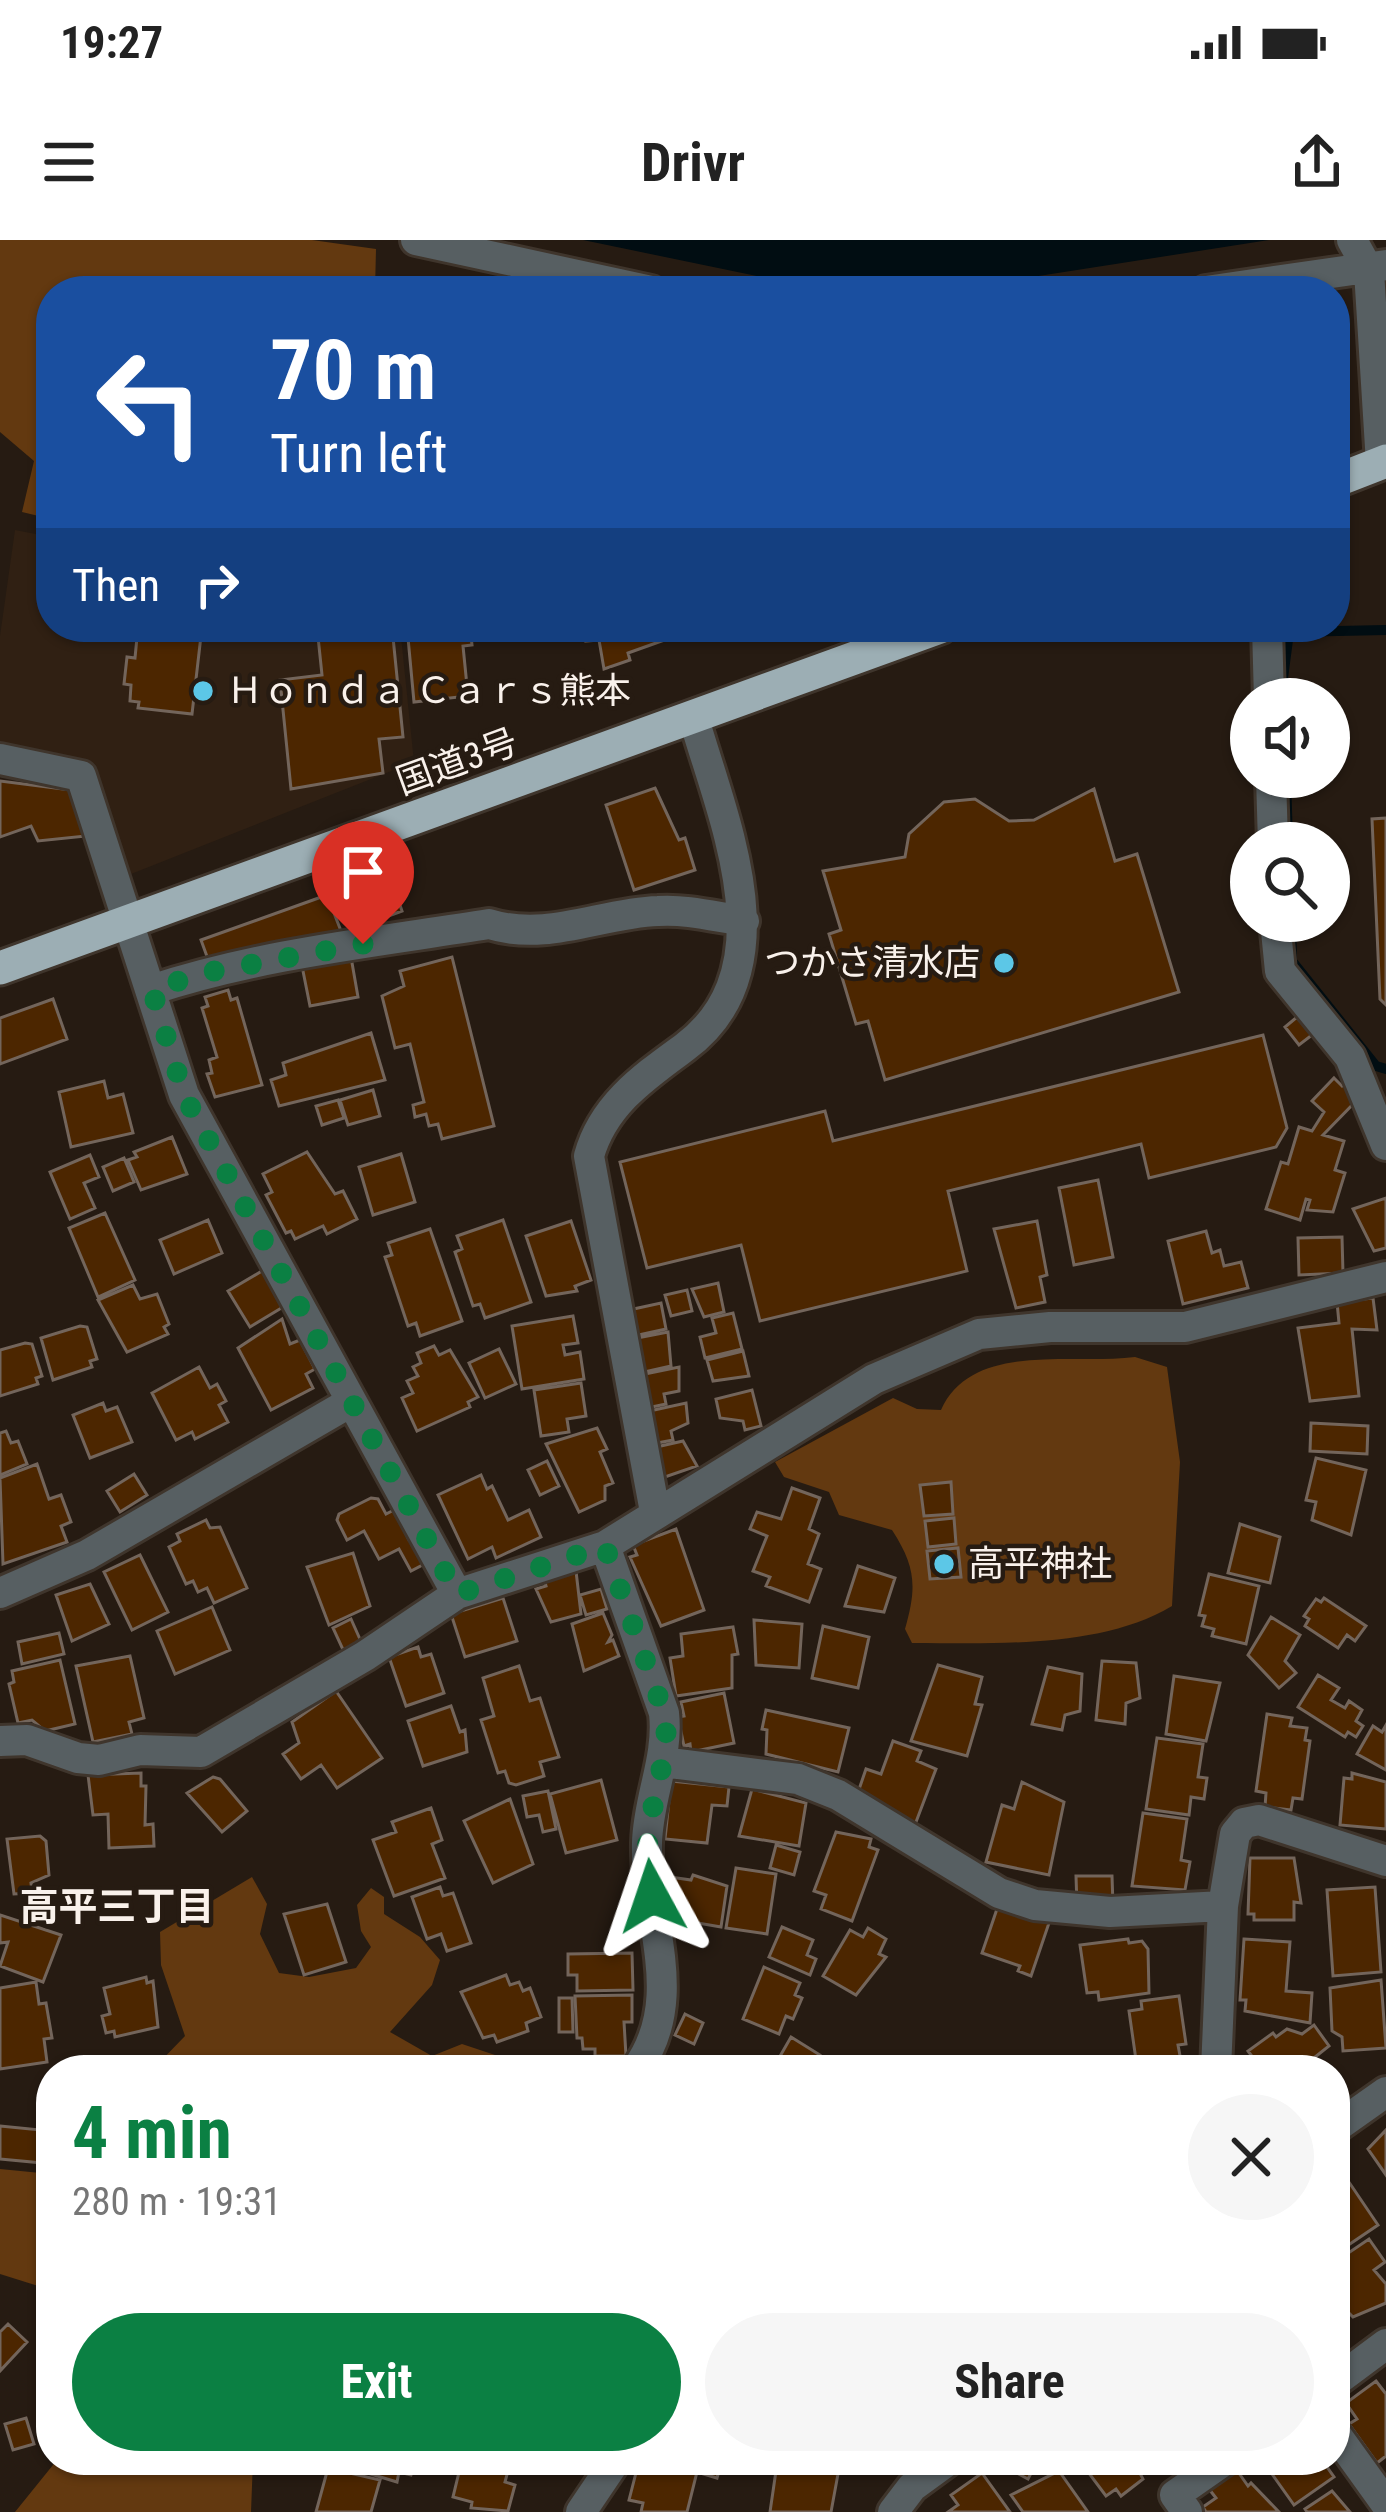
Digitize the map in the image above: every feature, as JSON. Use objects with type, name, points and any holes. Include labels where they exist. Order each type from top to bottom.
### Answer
[{"type":"highway","points":[[1350,475],[1383,462]]},
{"type":"highway","name":"国道3号","points":[[0,968],[900,642]]},
{"type":"street","points":[[416,240],[582,276]]},
{"type":"street","points":[[1273,276],[1366,255],[1383,462]]},
{"type":"street","points":[[1267,642],[1268,678]]},
{"type":"street","points":[[655,1512],[590,1156],[595,1134],[629,1088],[717,1018],[728,994],[744,921],[742,887],[694,719]]},
{"type":"street","points":[[0,759],[81,776],[184,1095],[457,1594]]},
{"type":"street","points":[[152,990],[274,959],[489,924],[515,932],[560,929],[655,910],[744,921]]},
{"type":"street","points":[[1277,942],[1280,971],[1350,1057],[1386,1145]]},
{"type":"street","points":[[0,1741],[28,1740],[78,1758],[99,1760],[140,1750],[201,1752],[365,1656],[457,1594],[605,1546],[874,1378],[979,1334],[1050,1327],[1185,1328],[1386,1277]]},
{"type":"street","points":[[0,1593],[87,1555],[349,1402]]},
{"type":"street","points":[[605,1546],[664,1713],[662,1762],[647,1854],[664,1986],[660,2029],[645,2055]]},
{"type":"street","points":[[662,1762],[798,1779],[838,1796],[999,1893],[1035,1905],[1109,1912],[1223,1906]]},
{"type":"street","points":[[1217,2055],[1223,1906],[1234,1834],[1244,1823],[1259,1820],[1386,1861]]},
{"type":"street","points":[[1350,2117],[1386,2092]]},
{"type":"street","points":[[1350,2371],[1386,2344]]},
{"type":"street","points":[[1350,2454],[1386,2504]]},
{"type":"street","points":[[581,2512],[606,2475]]},
{"type":"street","points":[[893,2512],[928,2475]]},
{"type":"street","points":[[1171,2506],[1207,2475]]},
{"type":"shaded area","points":[[0,240],[312,240],[376,249],[375,276],[36,276],[36,515],[22,512],[34,461],[0,432]]},
{"type":"shaded area","points":[[583,240],[1269,240],[1039,276],[757,276]]},
{"type":"shaded area","name":"Ｈｏｎｄａ Ｃａｒｓ熊本","points":[[15,530],[36,534],[36,642],[402,642],[414,762],[126,876],[93,777],[0,746],[0,636]]},
{"type":"shaded area","points":[[1135,1357],[1167,1367],[1180,1462],[1172,1606],[1113,1630],[1046,1641],[912,1643],[905,1629],[912,1578],[892,1530],[839,1515],[829,1492],[784,1477],[775,1462],[893,1398],[917,1409],[941,1410],[956,1388],[999,1365]]},
{"type":"shaded area","points":[[252,1877],[267,1904],[260,1934],[279,1973],[309,1977],[356,1968],[371,1947],[361,1931],[357,1905],[371,1888],[384,1897],[384,1914],[420,1937],[440,1960],[432,1985],[390,2032],[430,2055],[167,2055],[185,2036],[161,1965],[160,1932]]},
{"type":"shaded area","points":[[462,2044],[495,2055],[434,2055]]},
{"type":"shaded area","points":[[0,2169],[36,2173],[36,2285],[0,2274]]},
{"type":"shaded area","points":[[45,2475],[252,2475],[251,2512],[15,2512]]},
{"type":"building","points":[[137,642],[200,642],[192,714],[138,708],[139,702],[130,701],[131,685],[124,684],[127,657],[135,658]]},
{"type":"building","points":[[319,642],[394,642],[403,737],[379,739],[383,773],[291,789],[280,680],[322,675]]},
{"type":"building","points":[[408,642],[472,642],[463,646],[468,696],[414,702]]},
{"type":"building","points":[[599,642],[659,642],[628,653],[630,660],[604,669]]},
{"type":"building","points":[[0,781],[71,790],[86,836],[38,841],[31,826],[0,837]]},
{"type":"building","points":[[655,788],[679,840],[685,838],[695,870],[634,890],[606,805]]},
{"type":"building","name":"つかさ清水店","points":[[1094,789],[1115,861],[1137,854],[1179,992],[885,1080],[868,1021],[856,1024],[829,934],[841,930],[823,871],[905,857],[909,834],[944,802],[975,799],[1009,821],[1034,820]]},
{"type":"building","points":[[1386,818],[1386,1005],[1380,999],[1372,819]]},
{"type":"building","points":[[391,878],[402,911],[353,929],[341,897]]},
{"type":"building","points":[[327,895],[341,931],[209,962],[201,940]]},
{"type":"building","points":[[351,957],[358,997],[310,1006],[302,966]]},
{"type":"building","points":[[452,957],[494,1126],[442,1139],[438,1124],[429,1126],[426,1114],[415,1117],[413,1105],[424,1102],[410,1044],[395,1048],[382,996],[404,986],[400,971]]},
{"type":"building","points":[[228,990],[231,1000],[237,998],[262,1085],[215,1097],[207,1074],[212,1073],[209,1060],[217,1057],[202,1008],[208,1006],[205,997]]},
{"type":"building","points":[[53,999],[67,1039],[0,1064],[0,1018]]},
{"type":"building","points":[[1297,1017],[1312,1035],[1299,1045],[1285,1027]]},
{"type":"building","points":[[371,1033],[385,1080],[279,1106],[271,1080],[286,1075],[283,1063]]},
{"type":"building","points":[[1263,1035],[1287,1128],[1276,1147],[1149,1178],[1141,1144],[948,1191],[967,1271],[760,1321],[741,1245],[647,1268],[620,1162],[825,1111],[833,1141]]},
{"type":"building","points":[[1334,1078],[1342,1086],[1345,1083],[1357,1100],[1323,1135],[1344,1141],[1335,1170],[1345,1173],[1333,1212],[1307,1210],[1310,1200],[1306,1199],[1300,1220],[1266,1209],[1281,1162],[1288,1164],[1299,1127],[1312,1131],[1324,1112],[1312,1101]]},
{"type":"building","points":[[104,1081],[108,1098],[123,1094],[133,1133],[71,1147],[59,1092]]},
{"type":"building","points":[[373,1090],[380,1116],[348,1125],[340,1100]]},
{"type":"building","points":[[338,1100],[344,1118],[322,1125],[316,1106]]},
{"type":"building","points":[[172,1137],[187,1174],[141,1190],[128,1160],[137,1157],[134,1152]]},
{"type":"building","points":[[307,1152],[335,1194],[343,1191],[357,1219],[327,1234],[323,1226],[295,1239],[291,1231],[286,1233],[266,1195],[272,1192],[263,1174]]},
{"type":"building","points":[[401,1154],[415,1202],[373,1215],[359,1167]]},
{"type":"building","points":[[90,1155],[99,1177],[84,1183],[95,1208],[70,1219],[50,1172]]},
{"type":"building","points":[[124,1158],[134,1182],[113,1191],[103,1167]]},
{"type":"building","points":[[1098,1180],[1113,1257],[1074,1265],[1059,1188]]},
{"type":"building","points":[[1386,1198],[1386,1248],[1374,1251],[1353,1209]]},
{"type":"building","points":[[105,1213],[135,1280],[98,1297],[69,1228]]},
{"type":"building","points":[[208,1220],[222,1253],[174,1274],[160,1240]]},
{"type":"building","points":[[503,1220],[531,1302],[485,1318],[480,1304],[473,1306],[455,1252],[462,1249],[457,1236]]},
{"type":"building","points":[[571,1221],[591,1280],[575,1286],[577,1291],[546,1296],[526,1236]]},
{"type":"building","points":[[1037,1221],[1047,1275],[1040,1277],[1045,1302],[1016,1308],[994,1229]]},
{"type":"building","points":[[430,1229],[462,1321],[420,1336],[416,1323],[408,1326],[385,1257],[392,1255],[388,1243]]},
{"type":"building","points":[[1206,1231],[1212,1253],[1220,1250],[1224,1266],[1241,1262],[1248,1288],[1183,1304],[1168,1241]]},
{"type":"building","points":[[1342,1237],[1343,1273],[1299,1275],[1298,1238]]},
{"type":"building","points":[[267,1268],[288,1304],[250,1327],[228,1291]]},
{"type":"building","points":[[718,1283],[724,1312],[704,1317],[692,1289]]},
{"type":"building","points":[[133,1285],[140,1299],[157,1294],[169,1324],[164,1327],[168,1334],[127,1352],[98,1300]]},
{"type":"building","points":[[687,1290],[692,1311],[671,1316],[665,1295]]},
{"type":"building","points":[[1373,1298],[1377,1330],[1352,1329],[1359,1396],[1310,1401],[1298,1328],[1339,1323],[1337,1302]]},
{"type":"building","points":[[661,1303],[666,1329],[634,1336],[629,1310]]},
{"type":"building","points":[[733,1313],[742,1349],[705,1358],[700,1337],[716,1333],[712,1318]]},
{"type":"building","points":[[573,1316],[578,1343],[563,1345],[565,1355],[580,1352],[584,1379],[522,1389],[512,1326]]},
{"type":"building","points":[[282,1319],[290,1344],[300,1340],[315,1369],[306,1374],[313,1388],[271,1410],[238,1348]]},
{"type":"building","points":[[87,1327],[97,1359],[90,1361],[92,1367],[53,1380],[41,1338]]},
{"type":"building","points":[[668,1332],[671,1366],[640,1373],[632,1339]]},
{"type":"building","points":[[32,1344],[42,1376],[36,1378],[38,1384],[0,1396],[0,1350]]},
{"type":"building","points":[[434,1346],[439,1355],[450,1350],[478,1397],[468,1402],[470,1407],[417,1431],[402,1398],[413,1393],[407,1381],[418,1376],[413,1367],[421,1363],[417,1353]]},
{"type":"building","points":[[499,1349],[516,1384],[485,1398],[469,1363]]},
{"type":"building","points":[[743,1351],[749,1376],[713,1381],[707,1360]]},
{"type":"building","points":[[199,1367],[210,1388],[217,1384],[226,1401],[219,1405],[228,1422],[195,1439],[192,1432],[176,1440],[152,1393]]},
{"type":"building","points":[[679,1367],[679,1391],[664,1394],[666,1404],[647,1408],[640,1375]]},
{"type":"building","points":[[581,1383],[586,1416],[567,1419],[569,1432],[541,1436],[534,1390]]},
{"type":"building","points":[[752,1390],[761,1426],[745,1430],[743,1421],[720,1418],[716,1399]]},
{"type":"building","points":[[103,1403],[106,1411],[117,1407],[132,1442],[90,1458],[73,1415]]},
{"type":"building","points":[[686,1403],[688,1423],[671,1431],[673,1440],[652,1444],[645,1412]]},
{"type":"building","points":[[1311,1423],[1368,1426],[1367,1454],[1310,1451]]},
{"type":"building","points":[[597,1428],[607,1449],[600,1452],[613,1483],[605,1486],[605,1500],[579,1512],[546,1444]]},
{"type":"building","points":[[6,1431],[11,1443],[18,1441],[27,1464],[0,1475],[0,1433]]},
{"type":"building","points":[[683,1441],[697,1466],[659,1479],[652,1448]]},
{"type":"building","points":[[1316,1458],[1366,1470],[1351,1535],[1312,1520],[1316,1502],[1306,1500]]},
{"type":"building","points":[[547,1461],[559,1486],[540,1495],[528,1470]]},
{"type":"building","points":[[37,1464],[49,1499],[61,1495],[71,1522],[61,1526],[67,1542],[3,1564],[0,1478]]},
{"type":"building","points":[[134,1474],[147,1495],[120,1512],[107,1491]]},
{"type":"building","points":[[481,1475],[487,1489],[492,1486],[508,1520],[529,1510],[541,1537],[496,1558],[492,1547],[468,1559],[438,1495]]},
{"type":"building","points":[[951,1482],[953,1514],[924,1516],[920,1485]]},
{"type":"building","points":[[792,1488],[820,1498],[809,1529],[819,1534],[808,1564],[821,1569],[809,1602],[766,1586],[770,1577],[753,1571],[767,1536],[750,1529],[757,1512],[781,1519]]},
{"type":"building","points":[[378,1499],[386,1514],[394,1510],[409,1540],[417,1536],[430,1561],[411,1571],[399,1549],[379,1559],[364,1531],[347,1540],[337,1520],[339,1514]]},
{"type":"building","points":[[954,1518],[956,1544],[928,1547],[925,1521]]},
{"type":"building","points":[[206,1520],[210,1528],[220,1527],[247,1588],[214,1603],[207,1588],[198,1592],[193,1581],[186,1584],[169,1547],[180,1541],[177,1534]]},
{"type":"building","points":[[1240,1524],[1280,1537],[1270,1583],[1228,1573]]},
{"type":"building","points":[[676,1529],[704,1610],[661,1626],[630,1557],[637,1555],[633,1545]]},
{"type":"building","name":"高平神社","points":[[958,1548],[961,1577],[930,1579],[927,1551]]},
{"type":"building","points":[[353,1553],[370,1606],[329,1625],[307,1567]]},
{"type":"building","points":[[140,1555],[168,1612],[132,1630],[104,1572]]},
{"type":"building","points":[[858,1566],[895,1578],[884,1612],[845,1606]]},
{"type":"building","points":[[576,1571],[581,1614],[551,1622],[536,1589],[546,1586],[544,1579]]},
{"type":"building","points":[[1209,1574],[1259,1586],[1246,1644],[1212,1636],[1214,1629],[1202,1626],[1205,1616],[1199,1615]]},
{"type":"building","points":[[90,1584],[109,1624],[72,1641],[56,1595]]},
{"type":"building","points":[[601,1589],[607,1609],[586,1615],[580,1595]]},
{"type":"building","points":[[503,1598],[517,1641],[465,1657],[451,1614]]},
{"type":"building","points":[[1324,1598],[1366,1626],[1355,1641],[1347,1635],[1338,1648],[1305,1626],[1309,1619],[1304,1616],[1316,1599]]},
{"type":"building","points":[[212,1607],[230,1650],[175,1674],[157,1631]]},
{"type":"building","points":[[603,1613],[612,1635],[608,1642],[613,1640],[619,1656],[584,1671],[572,1624]]},
{"type":"building","points":[[1271,1617],[1300,1635],[1285,1661],[1296,1673],[1279,1688],[1248,1655]]},
{"type":"building","points":[[351,1619],[363,1646],[345,1654],[333,1628]]},
{"type":"building","points":[[754,1620],[802,1624],[799,1668],[756,1665]]},
{"type":"building","points":[[823,1626],[869,1637],[858,1688],[812,1678]]},
{"type":"building","points":[[733,1627],[738,1654],[732,1655],[732,1688],[676,1696],[670,1658],[683,1656],[681,1634]]},
{"type":"building","points":[[59,1633],[64,1654],[22,1664],[18,1642]]},
{"type":"building","points":[[418,1647],[421,1657],[431,1654],[444,1693],[406,1706],[389,1657]]},
{"type":"building","points":[[130,1656],[144,1718],[129,1722],[132,1734],[93,1742],[76,1666]]},
{"type":"building","points":[[60,1660],[75,1724],[45,1731],[32,1720],[18,1723],[9,1684],[14,1682],[12,1671]]},
{"type":"building","points":[[1102,1661],[1136,1663],[1140,1698],[1126,1703],[1125,1724],[1096,1720]]},
{"type":"building","points":[[938,1665],[982,1677],[975,1704],[982,1705],[967,1756],[911,1741]]},
{"type":"building","points":[[519,1666],[530,1701],[540,1698],[559,1757],[540,1762],[544,1776],[516,1785],[509,1783],[505,1771],[498,1773],[481,1720],[494,1716],[483,1678]]},
{"type":"building","points":[[1048,1667],[1082,1674],[1080,1711],[1065,1715],[1062,1730],[1032,1724]]},
{"type":"building","points":[[1318,1675],[1339,1688],[1331,1700],[1345,1708],[1349,1701],[1362,1710],[1356,1721],[1363,1726],[1356,1737],[1348,1732],[1345,1737],[1298,1707]]},
{"type":"building","points":[[1174,1676],[1220,1683],[1206,1741],[1166,1734]]},
{"type":"building","points":[[336,1691],[382,1758],[337,1788],[321,1765],[301,1779],[283,1754],[299,1743],[292,1722]]},
{"type":"building","points":[[724,1693],[734,1743],[691,1752],[690,1744],[684,1746],[678,1717],[684,1716],[681,1702]]},
{"type":"building","points":[[451,1706],[460,1732],[465,1730],[467,1752],[423,1766],[408,1721]]},
{"type":"building","points":[[766,1710],[849,1728],[838,1772],[766,1754],[767,1730],[762,1729]]},
{"type":"building","points":[[1267,1714],[1292,1718],[1290,1726],[1307,1728],[1305,1740],[1310,1741],[1302,1799],[1293,1798],[1291,1810],[1265,1807],[1266,1793],[1256,1791]]},
{"type":"building","points":[[1386,1725],[1386,1770],[1357,1754],[1373,1726],[1382,1732]]},
{"type":"building","points":[[1157,1738],[1203,1744],[1198,1777],[1207,1778],[1204,1799],[1191,1797],[1189,1815],[1146,1809]]},
{"type":"building","points":[[893,1741],[921,1751],[917,1761],[936,1769],[913,1830],[855,1801],[866,1769],[881,1774]]},
{"type":"building","points":[[141,1773],[141,1786],[146,1786],[145,1825],[153,1824],[154,1846],[109,1848],[108,1814],[93,1815],[88,1775]]},
{"type":"building","points":[[1352,1773],[1386,1782],[1386,1829],[1340,1825],[1344,1778],[1352,1779]]},
{"type":"building","points":[[213,1777],[247,1811],[222,1832],[187,1793]]},
{"type":"building","points":[[601,1780],[617,1840],[566,1853],[550,1794]]},
{"type":"building","points":[[671,1781],[729,1787],[727,1806],[712,1805],[707,1843],[665,1839]]},
{"type":"building","points":[[1022,1782],[1064,1802],[1049,1875],[986,1862],[1002,1805],[1014,1809]]},
{"type":"building","points":[[752,1789],[806,1803],[799,1846],[739,1836]]},
{"type":"building","points":[[548,1791],[556,1829],[543,1832],[539,1815],[527,1817],[523,1796]]},
{"type":"building","points":[[510,1799],[533,1864],[493,1883],[464,1821]]},
{"type":"building","points":[[431,1808],[442,1840],[432,1844],[445,1878],[394,1896],[373,1840],[396,1832],[392,1822]]},
{"type":"building","points":[[1143,1813],[1187,1819],[1181,1860],[1190,1862],[1185,1890],[1132,1886]]},
{"type":"building","points":[[836,1832],[871,1839],[869,1847],[878,1850],[852,1921],[821,1909],[826,1895],[814,1891]]},
{"type":"building","points":[[40,1836],[46,1841],[49,1875],[31,1883],[32,1893],[14,1894],[7,1839]]},
{"type":"building","points":[[776,1845],[800,1852],[794,1875],[770,1868]]},
{"type":"building","points":[[1250,1858],[1294,1858],[1301,1903],[1294,1902],[1294,1920],[1254,1920],[1254,1914],[1248,1914]]},
{"type":"building","points":[[736,1868],[776,1874],[767,1934],[726,1928]]},
{"type":"building","points":[[693,1875],[727,1886],[721,1927],[663,1917],[670,1877],[691,1880]]},
{"type":"building","points":[[1076,1876],[1112,1876],[1113,1905],[1077,1906]]},
{"type":"building","points":[[440,1887],[443,1896],[453,1893],[471,1943],[447,1951],[441,1934],[427,1939],[412,1897]]},
{"type":"building","points":[[1375,1887],[1381,1972],[1333,1976],[1327,1890]]},
{"type":"building","points":[[327,1904],[346,1962],[304,1975],[284,1914]]},
{"type":"building","points":[[998,1906],[1049,1923],[1031,1976],[1018,1971],[1020,1966],[982,1953]]},
{"type":"building","points":[[0,1915],[61,1935],[43,1982],[0,1966],[8,1942],[0,1943]]},
{"type":"building","points":[[782,1927],[813,1940],[807,1955],[816,1959],[810,1975],[769,1957]]},
{"type":"building","points":[[868,1928],[886,1939],[879,1954],[886,1957],[856,1995],[823,1976],[850,1930],[863,1937]]},
{"type":"building","points":[[1128,1939],[1129,1943],[1142,1941],[1148,1949],[1149,1993],[1099,2000],[1098,1992],[1087,1993],[1080,1945]]},
{"type":"building","points":[[1244,1939],[1290,1942],[1286,1991],[1312,1993],[1310,2023],[1245,2011],[1246,2000],[1240,2000]]},
{"type":"building","points":[[632,1953],[633,1990],[577,1991],[577,1975],[568,1975],[568,1954]]},
{"type":"building","points":[[764,1967],[800,1983],[795,1995],[802,1998],[793,2019],[786,2016],[779,2034],[743,2019]]},
{"type":"building","points":[[506,1975],[510,1985],[519,1982],[523,1991],[530,1988],[541,2017],[526,2023],[528,2031],[497,2042],[494,2035],[483,2038],[461,1992]]},
{"type":"building","points":[[146,1977],[147,1983],[153,1981],[158,2027],[115,2037],[114,2031],[106,2033],[102,2016],[110,2014],[104,1988]]},
{"type":"building","points":[[1381,1980],[1386,2048],[1343,2051],[1342,2037],[1332,2031],[1330,1988]]},
{"type":"building","points":[[36,1982],[39,2004],[46,2003],[52,2038],[44,2039],[46,2055],[36,2055],[36,2064],[0,2069],[0,1988]]},
{"type":"building","points":[[632,1995],[632,2022],[624,2022],[626,2055],[595,2055],[595,2049],[583,2049],[582,2038],[577,2038],[575,1996]]},
{"type":"building","points":[[1179,1996],[1186,2044],[1178,2045],[1180,2055],[1135,2055],[1129,2011],[1142,2009],[1141,2001]]},
{"type":"building","points":[[559,1998],[572,1998],[573,2032],[559,2032]]},
{"type":"building","points":[[685,2014],[703,2023],[694,2044],[675,2035]]},
{"type":"building","points":[[1314,2025],[1329,2046],[1318,2055],[1251,2055],[1248,2051],[1273,2033],[1276,2037],[1287,2029],[1302,2034]]},
{"type":"building","points":[[791,2037],[820,2055],[781,2055]]},
{"type":"building","points":[[0,2126],[36,2130],[36,2162],[0,2159]]},
{"type":"building","points":[[1386,2130],[1386,2175],[1368,2149]]},
{"type":"building","points":[[1350,2184],[1378,2225],[1350,2244]]},
{"type":"building","points":[[1369,2239],[1385,2262],[1374,2270],[1386,2284],[1386,2303],[1353,2317],[1350,2314],[1350,2252]]},
{"type":"building","points":[[8,2324],[27,2342],[0,2371],[0,2332]]},
{"type":"building","points":[[1376,2381],[1386,2394],[1386,2456],[1377,2463],[1350,2425],[1357,2419],[1350,2400]]},
{"type":"building","points":[[26,2418],[34,2444],[13,2450],[5,2424]]},
{"type":"building","points":[[326,2475],[380,2480],[371,2512],[316,2512]]},
{"type":"building","points":[[458,2475],[507,2475],[505,2482],[515,2485],[508,2511],[471,2508],[472,2502],[453,2497]]},
{"type":"building","points":[[635,2475],[696,2475],[687,2512],[641,2512],[643,2503],[629,2500]]},
{"type":"building","points":[[775,2475],[838,2475],[831,2512],[770,2512]]},
{"type":"building","points":[[983,2475],[1010,2512],[948,2512],[958,2505],[951,2495]]},
{"type":"building","points":[[1051,2475],[1062,2475],[1088,2512],[1023,2512],[1011,2495]]},
{"type":"building","points":[[1090,2475],[1141,2475],[1143,2479],[1121,2496],[1116,2489],[1106,2496]]},
{"type":"building","points":[[1228,2475],[1240,2475],[1279,2512],[1206,2512],[1203,2507],[1216,2498],[1209,2489]]},
{"type":"building","points":[[1273,2475],[1333,2475],[1334,2477],[1294,2505]]},
{"type":"building","points":[[1332,2491],[1350,2512],[1307,2512],[1305,2509]]},
{"type":"waterway","points":[[1350,631],[1386,630]]},
{"type":"waterway","points":[[1283,678],[1288,642]]},
{"type":"waterway","points":[[1287,798],[1287,822]]},
{"type":"waterway","points":[[1292,942],[1292,961],[1376,1066],[1386,1069]]},
{"type":"place","name":"Ｈｏｎｄａ Ｃａｒｓ熊本","points":[[203,691]]},
{"type":"place","name":"つかさ清水店","points":[[1004,963]]},
{"type":"place","name":"高平神社","points":[[944,1564]]},
{"type":"district","name":"高平三丁目","points":[[117,1907]]},
{"type":"route","points":[[363,944],[203,973],[152,990],[184,1095],[457,1594],[605,1546],[664,1713],[667,1742],[647,1835],[652,1896]]}]
